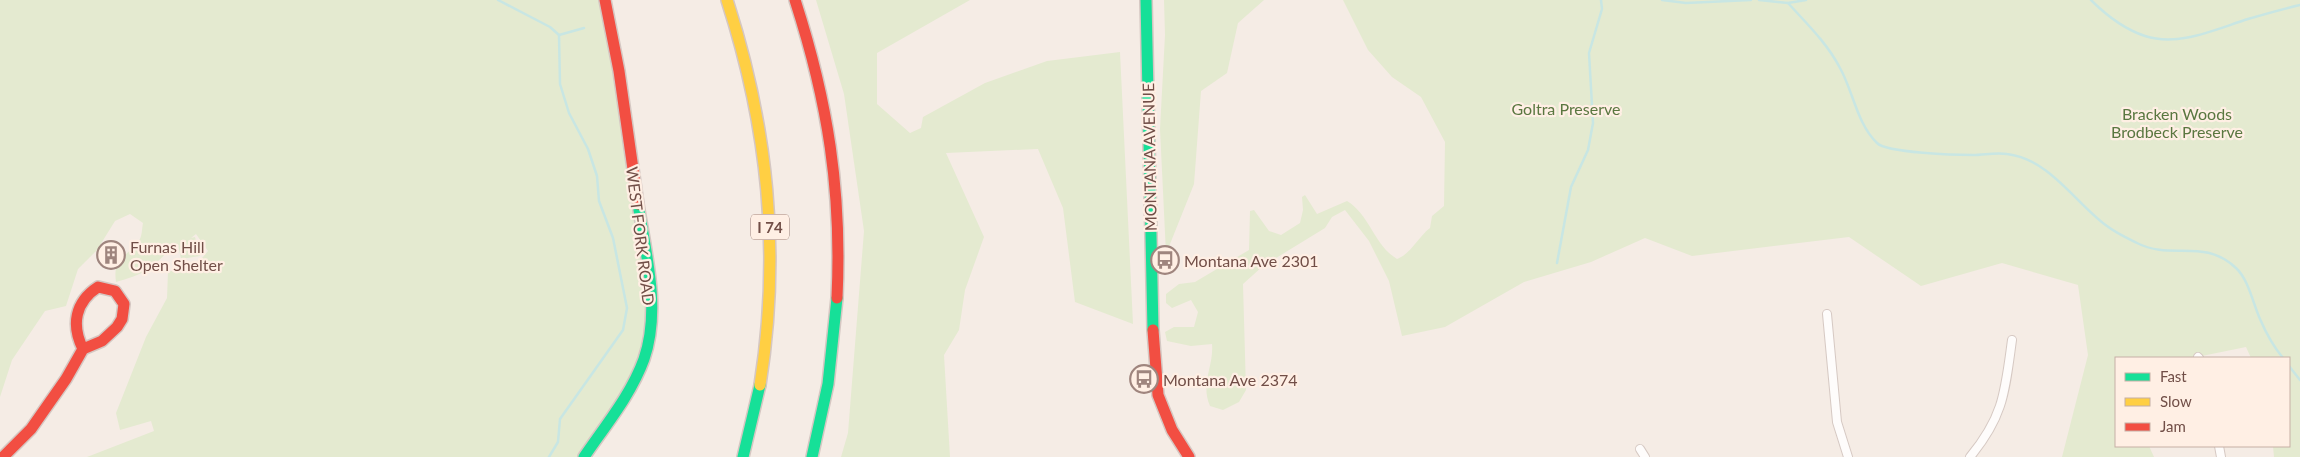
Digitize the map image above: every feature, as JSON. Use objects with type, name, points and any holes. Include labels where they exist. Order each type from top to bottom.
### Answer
[{"type":"main road","name":"WEST FORK ROAD","points":[[584,457],[637,375],[647,347],[651,313],[645,252],[613,37],[605,0]]},
{"type":"main road","name":"I 74","points":[[727,0],[747,62],[760,138],[768,204],[772,267],[760,391],[744,457]]},
{"type":"main road","points":[[796,0],[810,45],[824,102],[834,158],[838,262],[836,319],[830,363],[812,457]]},
{"type":"main road","name":"MONTANA AVENUE","points":[[1146,0],[1153,334],[1158,394],[1172,430],[1189,457]]},
{"type":"main road","points":[[3,457],[31,429],[66,379],[83,349],[102,341],[110,335],[122,319],[124,304],[115,291],[98,287],[83,298],[76,320],[78,341],[83,349]]},
{"type":"street","points":[[1827,314],[1837,422],[1848,457]]},
{"type":"street","points":[[1970,457],[1989,433],[2002,405],[2012,340]]},
{"type":"street","points":[[1640,449],[1645,457]]},
{"type":"green space","points":[[0,0],[605,0],[645,252],[647,347],[584,457],[87,457],[154,431],[151,421],[120,430],[116,413],[146,337],[167,298],[168,272],[198,263],[208,251],[196,234],[191,238],[195,237],[200,256],[181,259],[178,244],[146,270],[116,282],[115,273],[119,262],[136,245],[141,236],[143,223],[130,214],[115,221],[97,250],[78,269],[66,306],[45,311],[12,360],[0,397]]},
{"type":"green space","points":[[816,0],[970,0],[877,53],[877,104],[910,133],[921,128],[923,117],[985,83],[1047,61],[1120,52],[1133,324],[1075,302],[1063,208],[1038,149],[946,153],[984,237],[965,290],[959,330],[944,355],[950,457],[841,457],[848,433],[864,231],[844,94]]},
{"type":"green space","points":[[1164,0],[1264,0],[1238,23],[1227,73],[1201,91],[1194,184],[1166,254],[1160,129],[1165,35]]},
{"type":"green space","points":[[1343,0],[2300,0],[2300,457],[2274,457],[2273,447],[2290,447],[2290,357],[2251,357],[2246,347],[2197,357],[2115,357],[2115,447],[2149,447],[2154,457],[2062,457],[2088,355],[2078,285],[2002,263],[1921,286],[1849,237],[1692,256],[1645,238],[1591,262],[1524,282],[1445,327],[1402,336],[1389,281],[1369,241],[1345,210],[1332,217],[1325,228],[1263,266],[1243,284],[1246,390],[1239,402],[1223,410],[1210,406],[1206,390],[1212,344],[1191,346],[1167,341],[1165,332],[1174,327],[1194,327],[1198,312],[1191,300],[1172,308],[1166,303],[1166,294],[1179,284],[1195,282],[1249,250],[1250,211],[1254,210],[1269,231],[1281,235],[1300,223],[1303,210],[1302,197],[1305,195],[1317,214],[1347,201],[1361,214],[1389,253],[1397,259],[1402,257],[1430,228],[1432,216],[1444,206],[1445,142],[1421,97],[1392,77],[1368,50]]},
{"type":"waterway","points":[[498,0],[550,27],[559,35],[560,84],[569,113],[588,149],[597,176],[599,201],[613,238],[627,308],[623,330],[560,419],[558,442],[549,457]]},
{"type":"waterway","points":[[1557,263],[1571,187],[1588,150],[1593,123],[1589,53],[1602,9],[1601,0]]},
{"type":"waterway","points":[[1662,0],[1686,3],[1751,0]]},
{"type":"waterway","points":[[1759,0],[1788,3],[1806,0]]},
{"type":"waterway","points":[[2091,0],[2109,16],[2130,30],[2158,39],[2184,38],[2210,32],[2248,19],[2300,5]]},
{"type":"waterway","points":[[1788,3],[1816,34],[1835,59],[1845,77],[1860,117],[1877,143],[1894,149],[1923,153],[1953,155],[2003,153],[2022,158],[2036,164],[2049,173],[2110,229],[2129,239],[2150,248],[2199,251],[2224,259],[2236,268],[2244,279],[2257,313],[2273,344],[2282,357]]},
{"type":"waterway","points":[[559,35],[584,28]]},
{"type":"waterway","points":[[2290,367],[2300,380]]},
{"type":"traffic: fast","points":[[1146,0],[1153,330]]},
{"type":"traffic: fast","points":[[584,457],[632,385],[644,359],[649,340],[652,302],[648,262],[638,204]]},
{"type":"traffic: fast","points":[[812,457],[828,384],[837,298]]},
{"type":"traffic: fast","points":[[743,457],[760,385]]},
{"type":"traffic: slow","points":[[727,0],[752,95],[767,190],[770,238],[769,287],[760,385]]},
{"type":"traffic: jam","points":[[605,0],[619,71],[638,204]]},
{"type":"traffic: jam","points":[[795,0],[816,75],[830,147],[837,221],[837,298]]},
{"type":"traffic: jam","points":[[3,457],[31,429],[66,379],[83,349],[102,341],[117,327],[122,319],[124,304],[115,291],[98,287],[90,293],[80,307],[76,323],[79,340],[83,349]]},
{"type":"traffic: jam","points":[[1153,330],[1158,395],[1172,430],[1189,457]]},
{"type":"place","name":"Furnas Hill Open Shelter","points":[[111,255]]},
{"type":"place","name":"Montana Ave 2301","points":[[1165,260]]},
{"type":"place","name":"Montana Ave 2374","points":[[1144,379]]},
{"type":"park label","name":"Goltra Preserve","points":[[1566,108]]},
{"type":"park label","name":"Bracken Woods Brodbeck Preserve","points":[[2177,122]]}]
